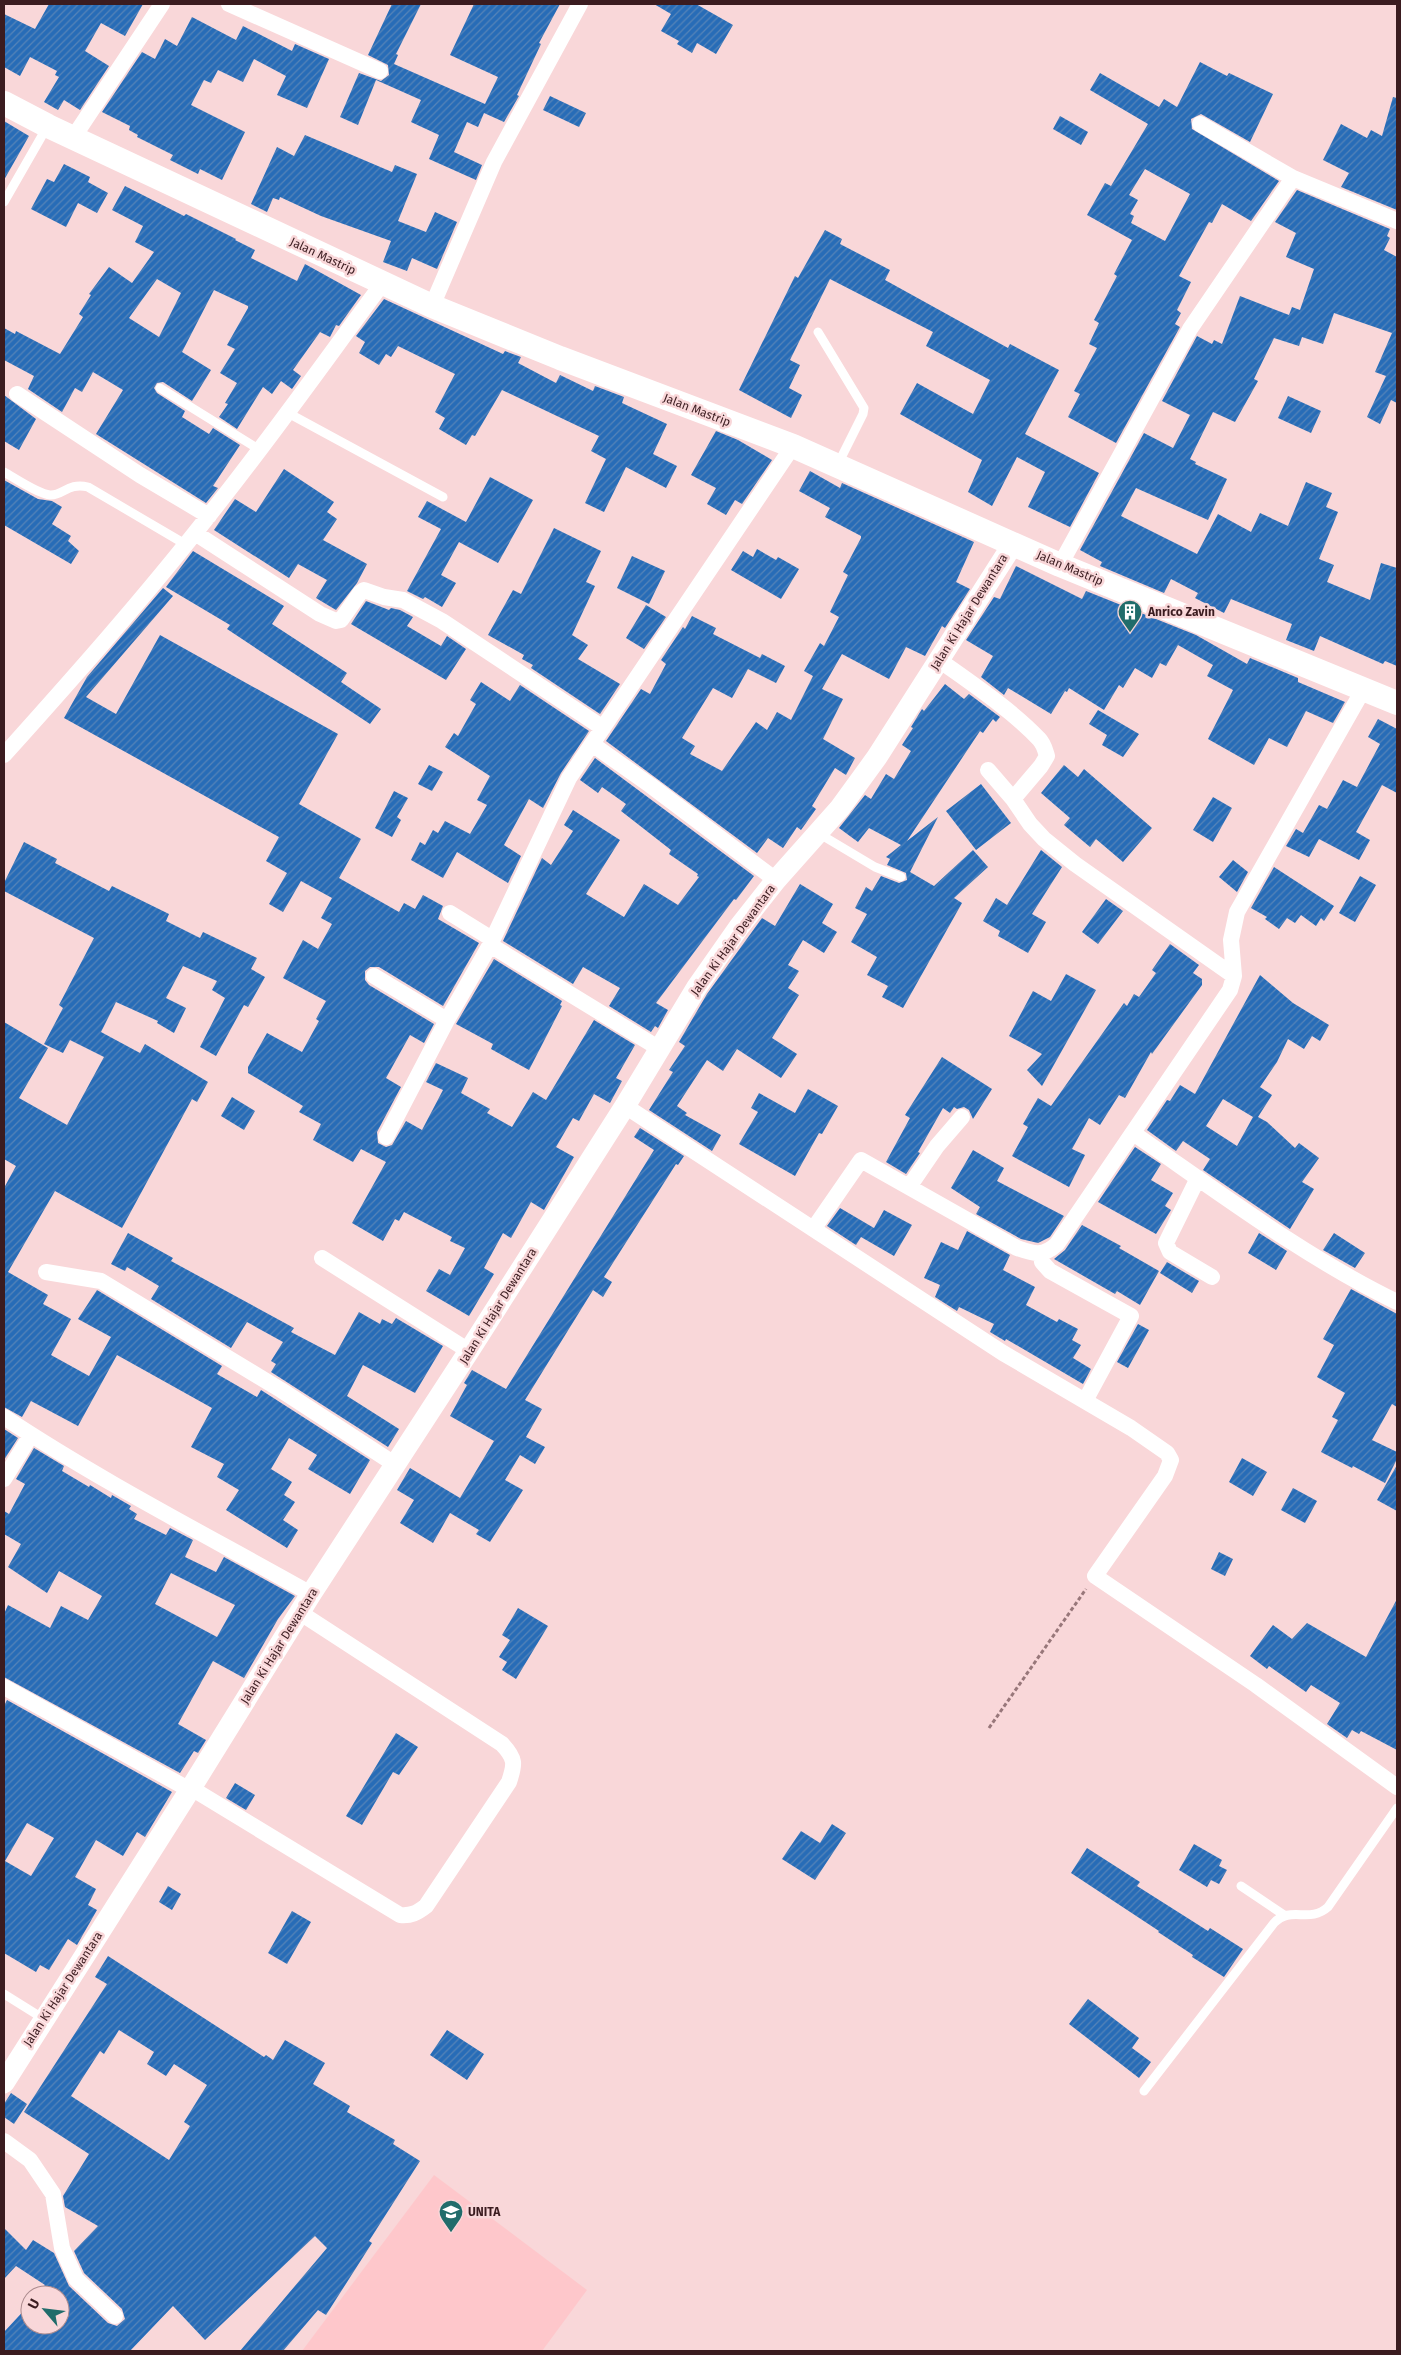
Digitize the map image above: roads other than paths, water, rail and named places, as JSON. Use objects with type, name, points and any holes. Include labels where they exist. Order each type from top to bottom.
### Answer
[{"type":"main road","name":"Jalan Mastrip","points":[[4,103],[73,138],[432,306],[560,358],[793,446],[1060,565],[1397,703]]},
{"type":"street","points":[[73,138],[162,4]]},
{"type":"street","points":[[229,4],[380,71]]},
{"type":"street","points":[[432,306],[494,162],[580,4]]},
{"type":"street","points":[[1200,124],[1293,178],[1397,222]]},
{"type":"street","points":[[1060,565],[1190,329],[1293,178]]},
{"type":"street","points":[[4,755],[103,645],[209,516],[288,413],[382,284]]},
{"type":"street","points":[[17,394],[140,475],[209,516]]},
{"type":"street","points":[[386,1137],[447,1020],[491,942],[558,798],[592,744],[793,446]]},
{"type":"street","points":[[190,538],[320,614],[336,621],[341,620],[364,590],[384,597],[403,600],[414,605],[442,621],[603,728]]},
{"type":"street","name":"Jalan Ki Hajar Dewantara","points":[[4,2083],[191,1789],[299,1612],[470,1351],[717,957],[776,880],[840,808],[877,757],[1013,544]]},
{"type":"street","points":[[940,660],[1004,709],[1040,740],[1045,748],[1047,756],[1041,766],[1013,799]]},
{"type":"street","points":[[814,1228],[861,1160],[1017,1248],[1032,1254],[1041,1254],[1049,1251],[1067,1231],[1226,997],[1233,983],[1234,976],[1231,940],[1237,912],[1363,690]]},
{"type":"street","points":[[592,744],[776,880]]},
{"type":"street","points":[[988,770],[1044,839],[1075,864],[1234,976]]},
{"type":"street","points":[[450,913],[491,942],[660,1049]]},
{"type":"street","points":[[374,976],[447,1020]]},
{"type":"street","points":[[625,1106],[1003,1353],[1131,1428],[1167,1454],[1171,1460],[1165,1476],[1095,1576],[1256,1685],[1397,1787]]},
{"type":"street","points":[[909,1187],[938,1146],[962,1117]]},
{"type":"street","points":[[1134,1133],[1268,1226],[1375,1292],[1397,1302]]},
{"type":"street","points":[[1198,1178],[1166,1243],[1170,1252],[1212,1277]]},
{"type":"street","points":[[1041,1254],[1042,1262],[1050,1271],[1130,1316],[1085,1401]]},
{"type":"street","points":[[322,1258],[470,1351]]},
{"type":"street","points":[[46,1272],[101,1281],[281,1390],[396,1465]]},
{"type":"street","points":[[4,1417],[31,1435],[311,1594]]},
{"type":"street","points":[[4,1479],[31,1435]]},
{"type":"street","points":[[4,1687],[191,1789],[400,1915],[409,1916],[418,1913],[426,1906],[509,1782],[514,1768],[512,1755],[502,1744],[299,1612]]},
{"type":"street","points":[[4,2140],[30,2160],[53,2194],[62,2248],[76,2279],[115,2316]]},
{"type":"lane","points":[[4,202],[48,126]]},
{"type":"lane","points":[[818,332],[864,408],[863,414],[836,466]]},
{"type":"lane","points":[[160,388],[260,450]]},
{"type":"lane","points":[[288,413],[443,497]]},
{"type":"lane","points":[[4,472],[43,493],[51,495],[75,486],[88,487],[190,538]]},
{"type":"lane","points":[[818,832],[875,867],[901,877]]},
{"type":"lane","points":[[1144,2091],[1274,1923],[1290,1914],[1316,1916],[1328,1907],[1397,1808]]},
{"type":"lane","points":[[1241,1886],[1284,1916]]},
{"type":"lane","points":[[4,1994],[44,2019]]},
{"type":"place","name":"Anrico Zavin","points":[[1130,633]]},
{"type":"place","name":"UNITA","points":[[451,2233]]}]
